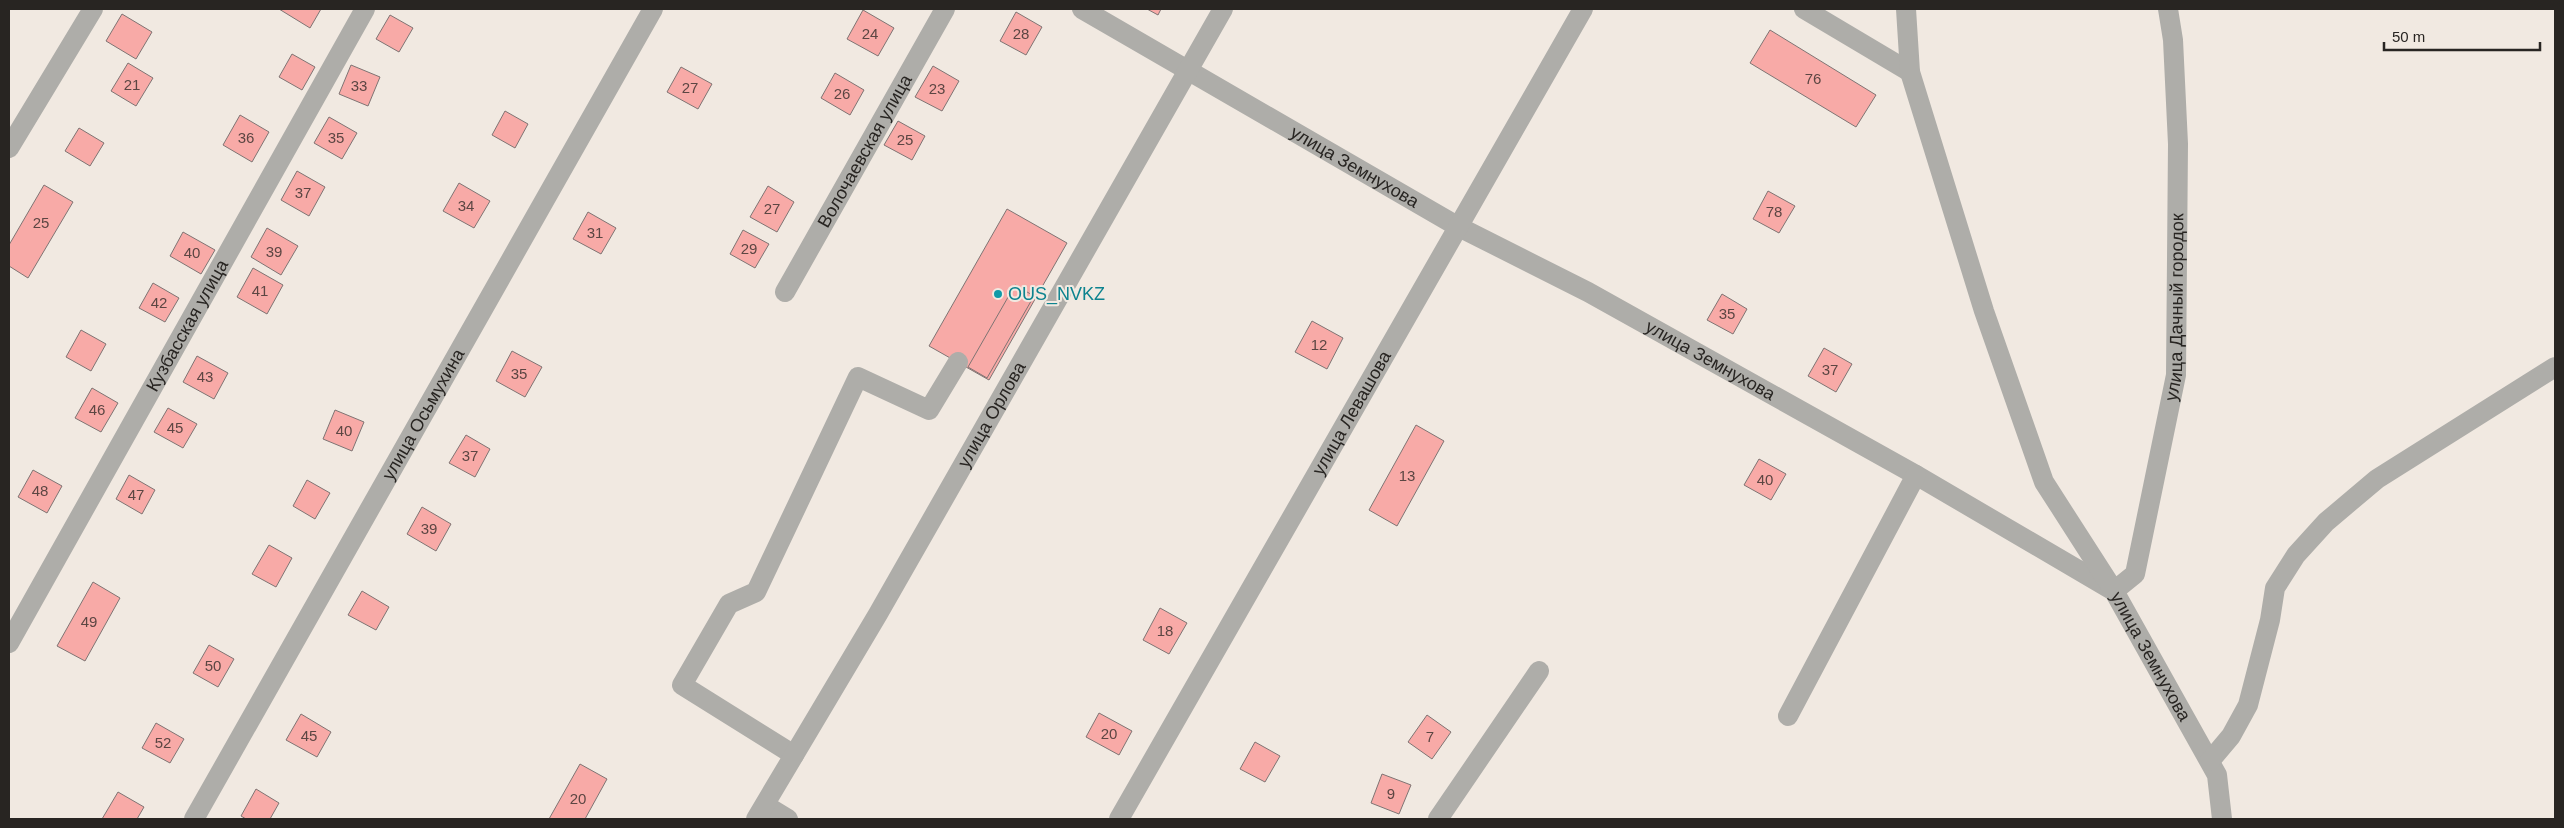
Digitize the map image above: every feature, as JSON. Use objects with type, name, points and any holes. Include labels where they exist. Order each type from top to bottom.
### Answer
[{"type":"street","points":[[9,148],[93,9]]},
{"type":"street","name":"Кузбасская улица","points":[[9,643],[365,9]]},
{"type":"street","name":"улица Осьмухина","points":[[194,819],[653,9]]},
{"type":"street","name":"Волочаевская улица","points":[[785,292],[946,9]]},
{"type":"street","name":"улица Земнухова","points":[[1082,9],[1457,226],[1588,292],[1916,475],[2114,591],[2217,775],[2222,819]]},
{"type":"street","name":"улица Орлова","points":[[760,812],[985,428],[1223,9]]},
{"type":"street","name":"улица Левашова","points":[[1120,819],[1457,226],[1583,9]]},
{"type":"street","points":[[1804,9],[1910,72]]},
{"type":"street","points":[[1906,9],[1910,72],[1981,302],[2044,482],[2114,591]]},
{"type":"street","name":"улица Дачный городок","points":[[2114,591],[2135,574],[2176,375],[2178,144],[2172,40],[2168,9]]},
{"type":"street","points":[[794,755],[682,684],[729,604],[756,592],[858,377],[929,410],[958,362]]},
{"type":"street","points":[[2210,761],[2232,736],[2248,705],[2270,620],[2275,588],[2296,555],[2326,522],[2377,479],[2555,367]]},
{"type":"street","points":[[1788,716],[1916,475]]},
{"type":"street","points":[[1438,819],[1539,671]]},
{"type":"street","points":[[760,812],[788,819]]},
{"type":"building","points":[[279,9],[321,9],[310,28]]},
{"type":"building","points":[[1147,9],[1161,9],[1158,15]]},
{"type":"building","points":[[863,10],[894,28],[878,56],[847,39]]},
{"type":"building","points":[[1016,12],[1042,27],[1026,55],[1000,41]]},
{"type":"building","points":[[122,14],[152,32],[136,59],[106,41]]},
{"type":"building","points":[[390,15],[413,28],[399,52],[376,39]]},
{"type":"building","points":[[1770,30],[1876,95],[1856,127],[1750,63]]},
{"type":"building","points":[[292,54],[315,67],[302,90],[279,77]]},
{"type":"building","points":[[128,63],[153,78],[136,106],[111,91]]},
{"type":"building","points":[[351,65],[380,77],[368,106],[339,94]]},
{"type":"building","points":[[933,66],[959,81],[942,111],[915,97]]},
{"type":"building","points":[[681,67],[712,84],[698,109],[667,92]]},
{"type":"building","points":[[835,73],[864,90],[850,115],[821,98]]},
{"type":"building","points":[[505,111],[528,124],[515,148],[492,135]]},
{"type":"building","points":[[240,115],[269,132],[252,162],[223,145]]},
{"type":"building","points":[[329,117],[357,133],[342,159],[314,143]]},
{"type":"building","points":[[898,121],[925,136],[912,160],[884,145]]},
{"type":"building","points":[[79,128],[104,143],[90,166],[65,151]]},
{"type":"building","points":[[297,171],[325,187],[309,216],[281,200]]},
{"type":"building","points":[[459,183],[490,201],[474,228],[443,211]]},
{"type":"building","points":[[44,185],[73,202],[28,278],[9,266],[9,245]]},
{"type":"building","points":[[768,186],[794,202],[777,232],[750,217]]},
{"type":"building","points":[[1768,191],[1795,206],[1779,233],[1753,219]]},
{"type":"building","name":"OUS_NVKZ","points":[[1007,209],[1067,243],[989,380],[929,346]]},
{"type":"building","points":[[588,212],[616,228],[601,254],[573,239]]},
{"type":"building","points":[[267,228],[298,246],[281,275],[251,257]]},
{"type":"building","points":[[743,230],[769,244],[755,268],[730,254]]},
{"type":"building","points":[[183,232],[215,250],[201,274],[170,256]]},
{"type":"building","points":[[253,268],[283,285],[267,314],[237,297]]},
{"type":"building","points":[[153,283],[179,298],[165,322],[139,308]]},
{"type":"building","points":[[1015,285],[1034,296],[987,378],[968,367]]},
{"type":"building","points":[[1722,294],[1747,309],[1733,334],[1707,320]]},
{"type":"building","points":[[1312,321],[1343,338],[1327,369],[1295,352]]},
{"type":"building","points":[[81,330],[106,344],[91,371],[66,357]]},
{"type":"building","points":[[1824,348],[1852,364],[1836,392],[1808,376]]},
{"type":"building","points":[[512,351],[542,367],[525,397],[496,381]]},
{"type":"building","points":[[197,356],[228,373],[214,399],[183,382]]},
{"type":"building","points":[[92,388],[118,403],[101,432],[75,418]]},
{"type":"building","points":[[168,408],[197,424],[183,448],[154,432]]},
{"type":"building","points":[[335,410],[364,422],[352,451],[323,439]]},
{"type":"building","points":[[1416,425],[1444,441],[1397,526],[1369,510]]},
{"type":"building","points":[[466,435],[490,449],[475,477],[449,463]]},
{"type":"building","points":[[1759,459],[1786,474],[1771,500],[1744,485]]},
{"type":"building","points":[[33,470],[62,486],[47,513],[18,497]]},
{"type":"building","points":[[129,475],[155,490],[142,514],[116,499]]},
{"type":"building","points":[[307,480],[330,493],[315,519],[293,506]]},
{"type":"building","points":[[422,507],[451,524],[436,551],[407,534]]},
{"type":"building","points":[[269,545],[292,558],[276,587],[252,574]]},
{"type":"building","points":[[93,582],[120,598],[85,661],[57,646]]},
{"type":"building","points":[[362,591],[389,607],[376,630],[348,615]]},
{"type":"building","points":[[1160,608],[1187,623],[1169,654],[1143,640]]},
{"type":"building","points":[[209,645],[234,659],[218,687],[193,673]]},
{"type":"building","points":[[1099,713],[1132,731],[1119,755],[1086,737]]},
{"type":"building","points":[[301,714],[331,732],[317,757],[286,740]]},
{"type":"building","points":[[1427,715],[1451,732],[1432,759],[1408,742]]},
{"type":"building","points":[[156,723],[184,739],[170,763],[142,748]]},
{"type":"building","points":[[1255,742],[1280,756],[1265,782],[1240,769]]},
{"type":"building","points":[[580,764],[607,779],[585,819],[549,819]]},
{"type":"building","points":[[1382,774],[1411,785],[1399,814],[1371,803]]},
{"type":"building","points":[[256,789],[279,803],[270,819],[246,819],[241,816]]},
{"type":"building","points":[[118,792],[144,807],[137,819],[102,819]]},
{"type":"place","name":"OUS_NVKZ","points":[[998,294]]}]
